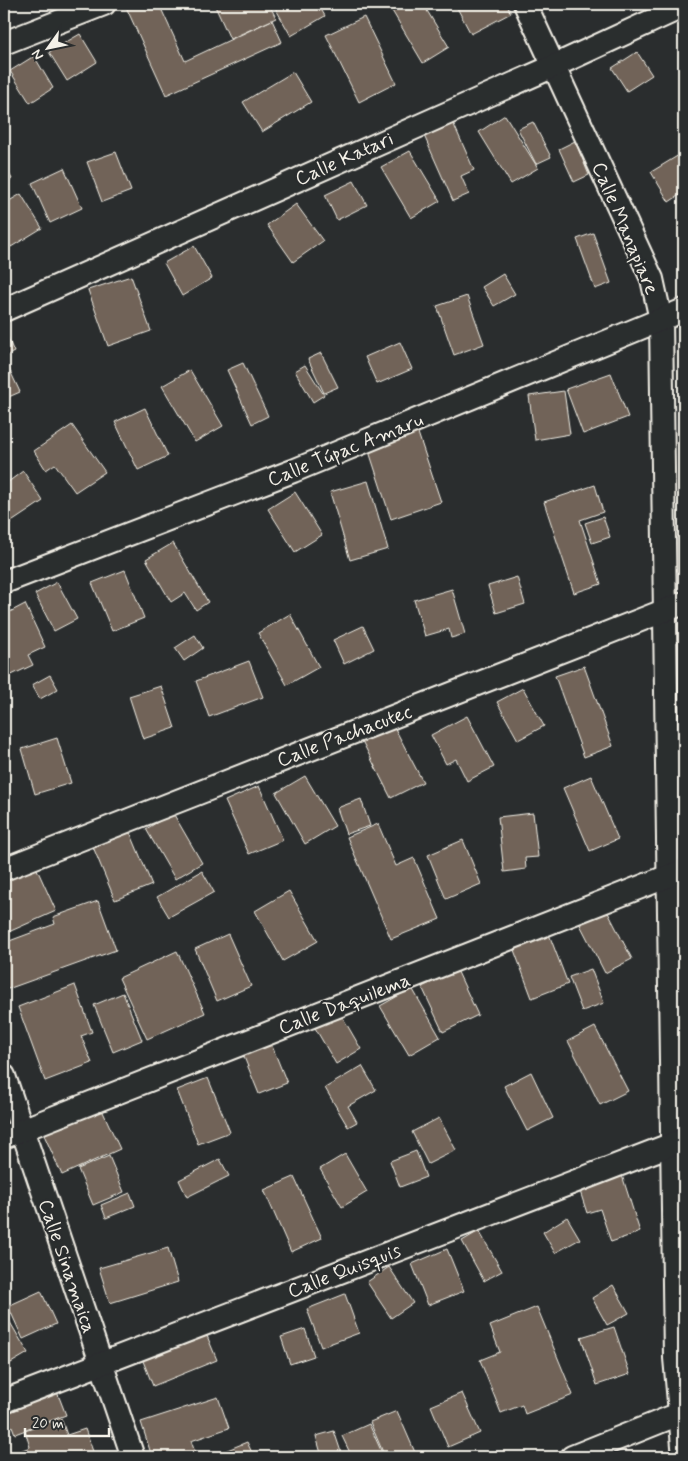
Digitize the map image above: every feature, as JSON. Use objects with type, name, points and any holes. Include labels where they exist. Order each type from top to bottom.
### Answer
[{"type":"street","points":[[4,42],[77,9],[104,4]]},
{"type":"street","name":"Calle Manapiare","points":[[525,4],[652,279],[660,320],[674,607],[678,1142],[675,1358],[682,1413],[684,1457]]},
{"type":"street","name":"Calle Katari","points":[[4,310],[554,66],[684,6]]},
{"type":"street","name":"Calle Túpac Amaru","points":[[4,582],[293,471],[684,310]]},
{"type":"street","name":"Calle Pachacutec","points":[[4,869],[674,607]]},
{"type":"street","name":"Calle Daquilema","points":[[13,1133],[676,873]]},
{"type":"street","name":"Calle Sinamaica","points":[[4,1076],[13,1133],[101,1363],[133,1457]]},
{"type":"street","name":"Calle Quisquis","points":[[4,1401],[678,1142]]},
{"type":"street","points":[[572,1457],[682,1413]]},
{"type":"building","points":[[132,4],[159,4],[185,61],[272,20],[282,42],[166,95],[126,7]]},
{"type":"building","points":[[214,4],[269,4],[276,18],[230,39]]},
{"type":"building","points":[[273,4],[318,4],[325,16],[291,36]]},
{"type":"building","points":[[388,4],[423,4],[449,47],[423,63]]},
{"type":"building","points":[[455,4],[506,4],[511,13],[471,34]]},
{"type":"building","points":[[364,17],[396,83],[359,102],[326,35]]},
{"type":"building","points":[[80,34],[97,62],[67,81],[49,52]]},
{"type":"building","points":[[637,52],[652,75],[627,91],[612,68]]},
{"type":"building","points":[[34,56],[53,88],[30,103],[10,71]]},
{"type":"building","points":[[293,72],[311,102],[262,132],[243,102]]},
{"type":"building","points":[[505,115],[538,168],[511,184],[479,132]]},
{"type":"building","points":[[451,118],[474,170],[461,176],[469,194],[453,201],[422,131]]},
{"type":"building","points":[[533,122],[551,157],[536,164],[518,129]]},
{"type":"building","points":[[575,141],[589,175],[574,182],[559,149]]},
{"type":"building","points":[[410,151],[440,201],[411,218],[381,167]]},
{"type":"building","points":[[116,152],[131,191],[102,202],[87,162]]},
{"type":"building","points":[[684,152],[684,192],[669,202],[651,172]]},
{"type":"building","points":[[4,164],[12,179],[4,184]]},
{"type":"building","points":[[64,168],[82,208],[50,223],[32,183]]},
{"type":"building","points":[[354,181],[367,205],[337,220],[325,195]]},
{"type":"building","points":[[21,194],[42,228],[11,247],[4,235],[4,204]]},
{"type":"building","points":[[296,204],[323,241],[293,262],[267,225]]},
{"type":"building","points":[[593,233],[611,283],[595,289],[577,239]]},
{"type":"building","points":[[194,246],[212,278],[182,296],[164,263]]},
{"type":"building","points":[[503,274],[515,294],[494,306],[482,287]]},
{"type":"building","points":[[131,276],[151,331],[108,346],[88,290]]},
{"type":"building","points":[[467,296],[484,344],[454,355],[437,306]]},
{"type":"building","points":[[4,329],[14,352],[4,357]]},
{"type":"building","points":[[400,342],[412,369],[377,384],[365,357]]},
{"type":"building","points":[[321,353],[338,387],[324,393],[308,359]]},
{"type":"building","points":[[4,358],[20,392],[4,399]]},
{"type":"building","points":[[243,363],[268,416],[252,424],[227,370]]},
{"type":"building","points":[[305,365],[324,395],[313,402],[295,371]]},
{"type":"building","points":[[190,370],[223,426],[195,442],[162,386]]},
{"type":"building","points":[[611,373],[628,417],[583,434],[566,389]]},
{"type":"building","points":[[564,391],[570,434],[535,440],[529,396]]},
{"type":"building","points":[[145,408],[168,456],[138,470],[115,422]]},
{"type":"building","points":[[72,425],[105,472],[75,492],[55,464],[46,470],[34,451]]},
{"type":"building","points":[[416,427],[441,502],[391,519],[366,442]]},
{"type":"building","points":[[23,471],[43,501],[4,527],[4,485]]},
{"type":"building","points":[[368,481],[388,549],[350,560],[330,492]]},
{"type":"building","points":[[595,485],[603,512],[580,520],[601,584],[574,593],[544,502]]},
{"type":"building","points":[[295,492],[322,535],[295,552],[268,509]]},
{"type":"building","points":[[603,517],[610,537],[592,543],[585,523]]},
{"type":"building","points":[[173,543],[208,602],[196,610],[185,593],[171,602],[146,559]]},
{"type":"building","points":[[125,570],[144,618],[112,631],[92,583]]},
{"type":"building","points":[[517,577],[525,604],[496,613],[488,586]]},
{"type":"building","points":[[57,582],[77,619],[54,631],[35,594]]},
{"type":"building","points":[[452,589],[465,634],[451,638],[449,629],[425,636],[414,600]]},
{"type":"building","points":[[25,604],[45,647],[28,655],[33,665],[5,678],[4,615]]},
{"type":"building","points":[[290,614],[319,667],[287,685],[258,633]]},
{"type":"building","points":[[363,626],[374,649],[344,664],[333,640]]},
{"type":"building","points":[[195,635],[203,648],[184,661],[175,648]]},
{"type":"building","points":[[249,661],[263,697],[209,717],[196,681]]},
{"type":"building","points":[[584,666],[613,746],[584,757],[555,676]]},
{"type":"building","points":[[50,675],[58,689],[40,699],[32,685]]},
{"type":"building","points":[[161,686],[175,728],[143,739],[129,696]]},
{"type":"building","points":[[523,688],[544,726],[518,740],[497,702]]},
{"type":"building","points":[[467,716],[494,767],[467,781],[456,759],[446,764],[431,735]]},
{"type":"building","points":[[390,719],[423,782],[391,798],[359,735]]},
{"type":"building","points":[[57,738],[71,783],[35,794],[22,749]]},
{"type":"building","points":[[305,776],[335,826],[305,844],[276,793]]},
{"type":"building","points":[[591,776],[618,839],[590,851],[563,788]]},
{"type":"building","points":[[259,786],[283,840],[249,854],[225,801]]},
{"type":"building","points":[[361,799],[370,826],[346,834],[337,808]]},
{"type":"building","points":[[173,813],[202,863],[175,879],[146,829]]},
{"type":"building","points":[[533,813],[538,857],[525,858],[526,869],[504,872],[498,817]]},
{"type":"building","points":[[378,824],[396,866],[414,858],[440,919],[391,939],[347,837]]},
{"type":"building","points":[[128,827],[152,885],[115,900],[91,842]]},
{"type":"building","points":[[463,840],[481,884],[446,899],[428,855]]},
{"type":"building","points":[[36,867],[56,911],[4,934],[4,881]]},
{"type":"building","points":[[202,871],[214,892],[169,917],[157,897]]},
{"type":"building","points":[[289,891],[318,941],[283,961],[255,911]]},
{"type":"building","points":[[600,897],[632,959],[605,973],[573,911]]},
{"type":"building","points":[[98,901],[116,950],[5,990],[4,943],[55,924],[53,917]]},
{"type":"building","points":[[547,929],[568,984],[532,998],[511,942]]},
{"type":"building","points":[[228,934],[251,986],[217,1001],[195,949]]},
{"type":"building","points":[[177,951],[205,1013],[147,1039],[119,978]]},
{"type":"building","points":[[591,969],[604,1003],[582,1011],[569,977]]},
{"type":"building","points":[[457,970],[478,1015],[443,1032],[422,987]]},
{"type":"building","points":[[75,985],[92,1032],[81,1036],[92,1063],[45,1081],[18,1007]]},
{"type":"building","points":[[412,988],[440,1037],[409,1055],[380,1006]]},
{"type":"building","points":[[123,993],[142,1040],[113,1052],[94,1005]]},
{"type":"building","points":[[332,999],[361,1049],[336,1064],[307,1014]]},
{"type":"building","points":[[595,1027],[628,1091],[600,1105],[568,1041]]},
{"type":"building","points":[[270,1041],[287,1083],[259,1094],[242,1052]]},
{"type":"building","points":[[362,1066],[376,1090],[348,1106],[357,1122],[348,1127],[325,1088]]},
{"type":"building","points":[[531,1072],[553,1118],[527,1131],[504,1086]]},
{"type":"building","points":[[208,1078],[230,1132],[198,1144],[177,1090]]},
{"type":"building","points":[[98,1101],[120,1149],[62,1175],[40,1126]]},
{"type":"building","points":[[439,1118],[456,1150],[428,1164],[412,1132]]},
{"type":"building","points":[[416,1151],[426,1177],[400,1187],[390,1161]]},
{"type":"building","points":[[345,1154],[367,1192],[342,1207],[320,1169]]},
{"type":"building","points":[[109,1156],[124,1192],[93,1205],[78,1169]]},
{"type":"building","points":[[220,1159],[229,1176],[187,1197],[179,1180]]},
{"type":"building","points":[[621,1172],[640,1232],[611,1242],[600,1209],[587,1213],[578,1185]]},
{"type":"building","points":[[294,1177],[322,1238],[291,1252],[264,1190]]},
{"type":"building","points":[[130,1193],[135,1206],[106,1218],[101,1205]]},
{"type":"building","points":[[567,1217],[580,1239],[555,1253],[543,1232]]},
{"type":"building","points":[[479,1231],[502,1271],[484,1281],[462,1241]]},
{"type":"building","points":[[168,1248],[178,1282],[110,1303],[99,1268]]},
{"type":"building","points":[[447,1249],[464,1291],[428,1305],[412,1264]]},
{"type":"building","points":[[389,1267],[413,1303],[391,1318],[367,1282]]},
{"type":"building","points":[[613,1285],[629,1313],[607,1325],[592,1298]]},
{"type":"building","points":[[41,1291],[56,1324],[23,1339],[8,1306]]},
{"type":"building","points":[[345,1294],[359,1333],[321,1347],[307,1309]]},
{"type":"building","points":[[537,1307],[573,1395],[525,1414],[522,1405],[501,1413],[480,1360],[500,1352],[490,1326]]},
{"type":"building","points":[[4,1312],[28,1353],[4,1367]]},
{"type":"building","points":[[614,1327],[630,1374],[597,1385],[581,1337]]},
{"type":"building","points":[[305,1329],[314,1356],[290,1364],[281,1337]]},
{"type":"building","points":[[205,1331],[217,1360],[153,1386],[141,1356]]},
{"type":"building","points":[[54,1384],[66,1415],[15,1434],[12,1426],[4,1429],[4,1403]]},
{"type":"building","points":[[462,1393],[480,1433],[448,1447],[431,1406]]},
{"type":"building","points":[[218,1397],[229,1428],[191,1441],[196,1455],[190,1457],[152,1457],[141,1422]]},
{"type":"building","points":[[397,1411],[417,1457],[385,1457],[370,1422]]},
{"type":"building","points":[[61,1418],[67,1435],[85,1429],[95,1457],[23,1457],[20,1451],[30,1447],[25,1431]]},
{"type":"building","points":[[369,1424],[384,1457],[352,1457],[342,1436]]},
{"type":"building","points":[[334,1431],[342,1455],[322,1457],[316,1436]]},
{"type":"building","points":[[247,1442],[254,1457],[210,1457]]}]
